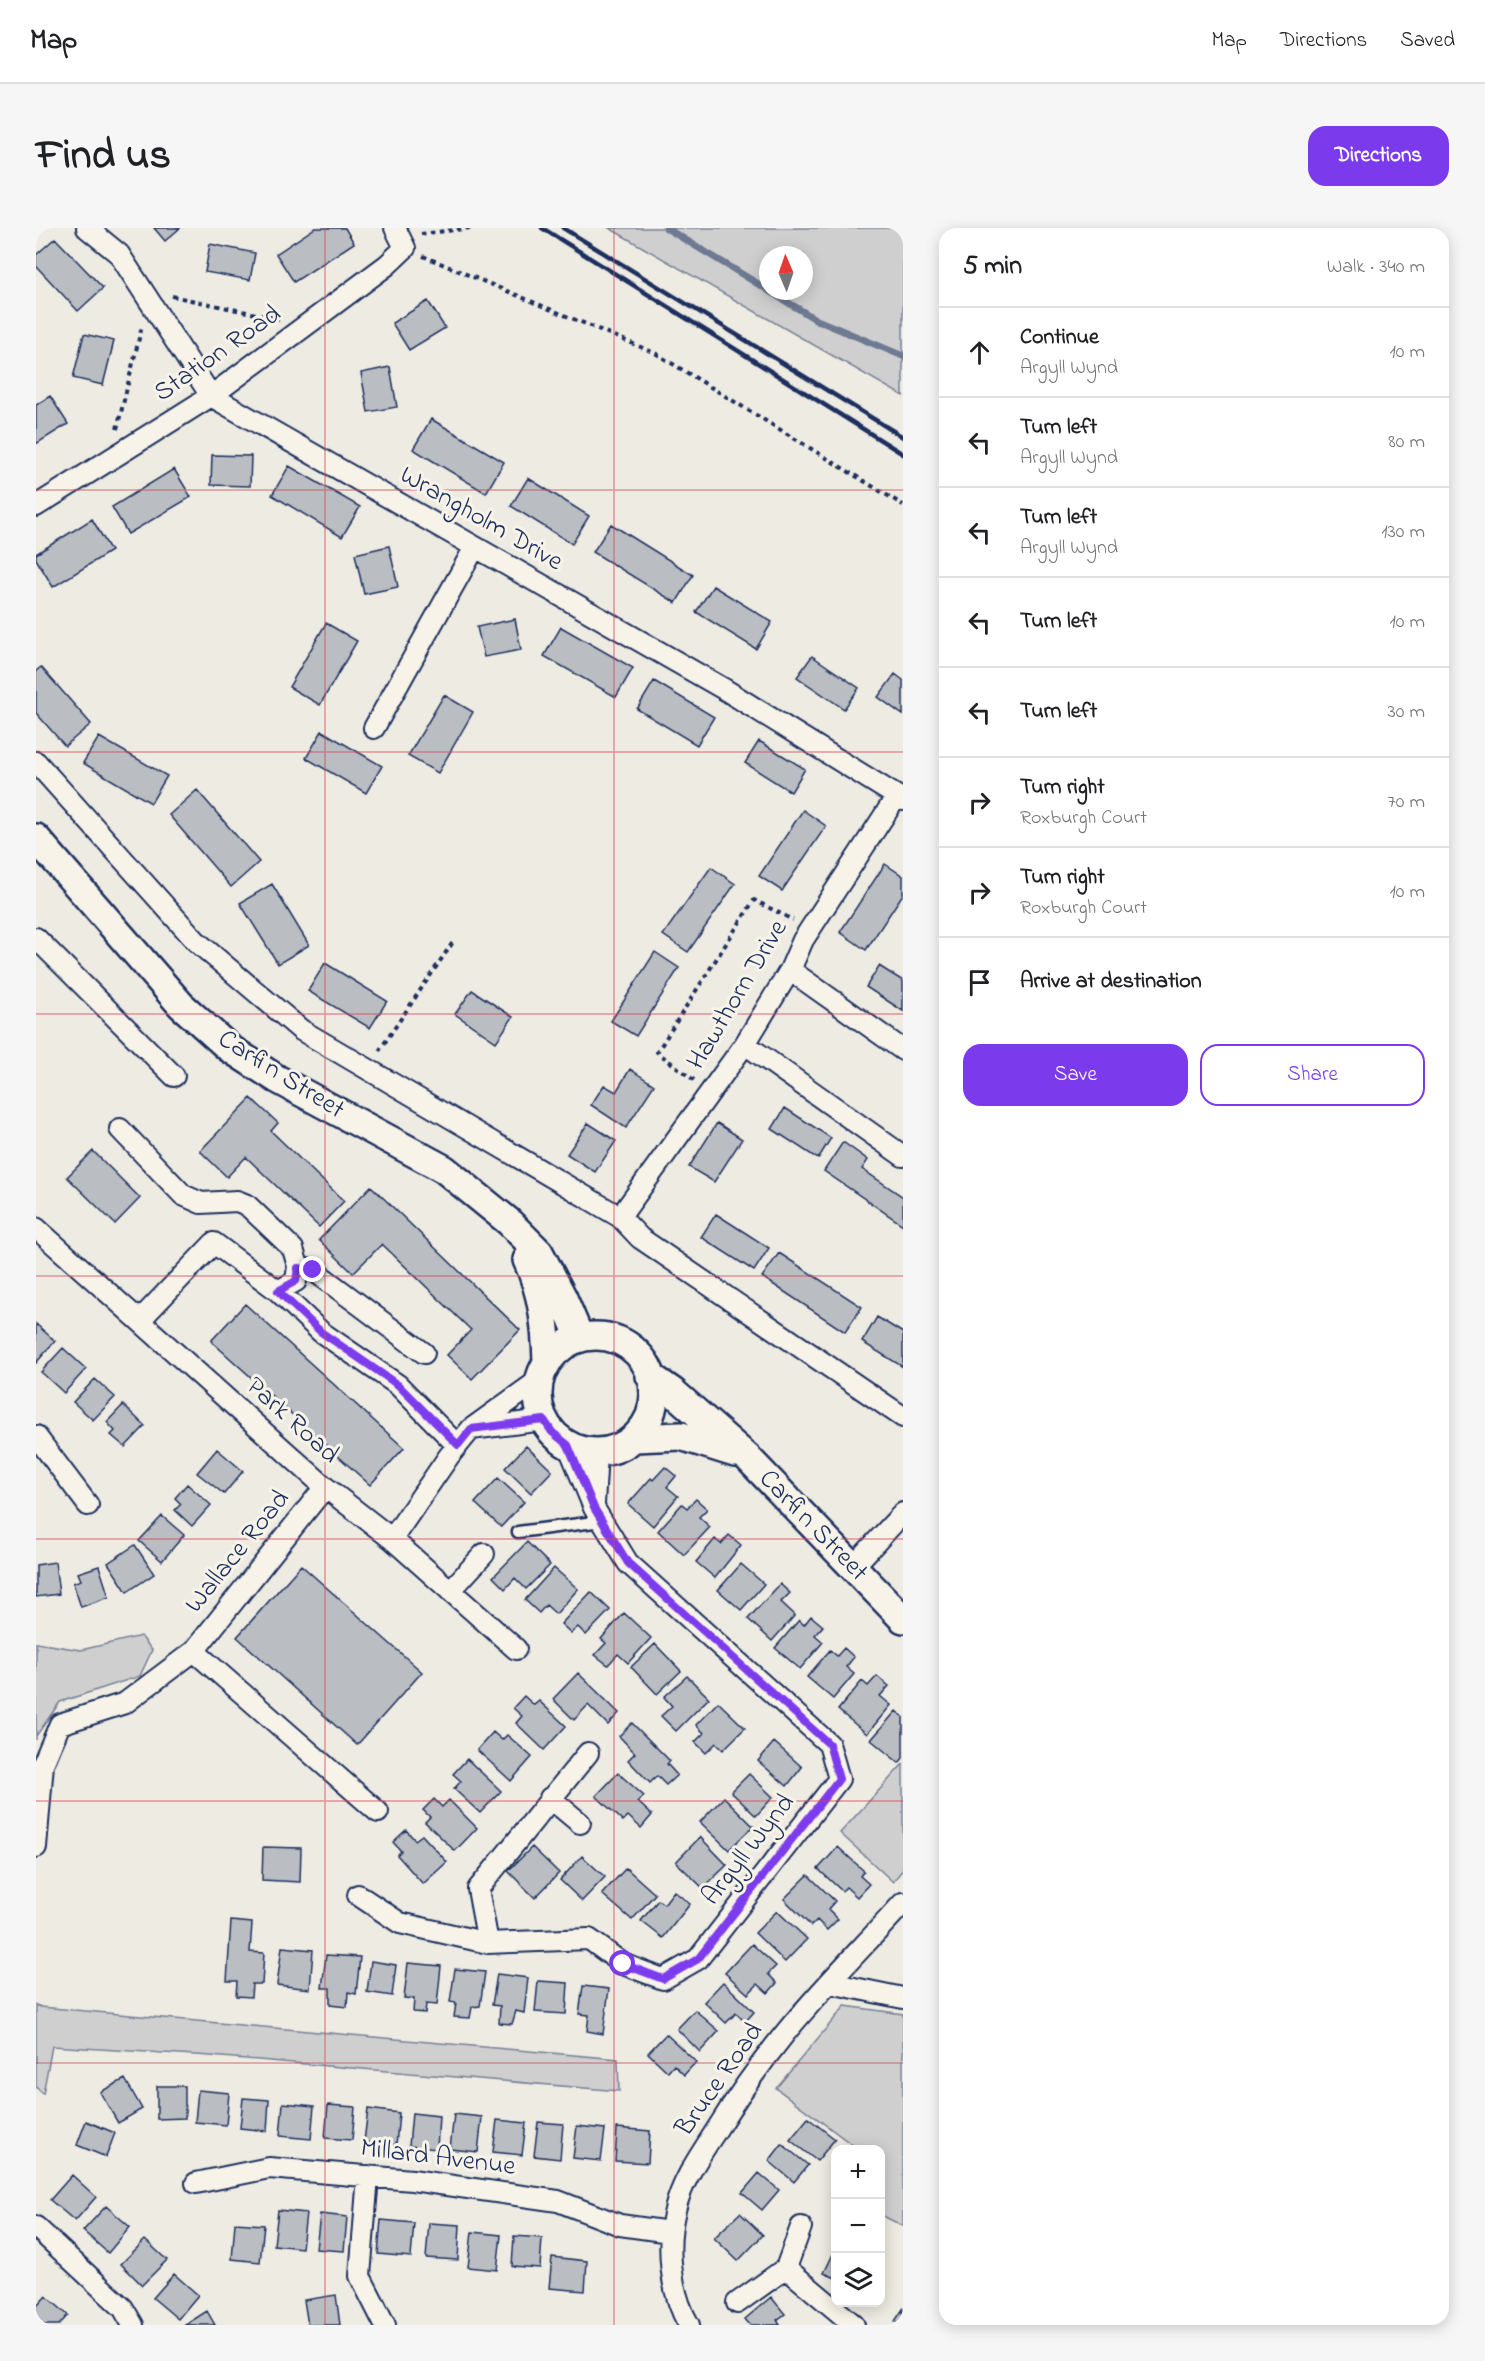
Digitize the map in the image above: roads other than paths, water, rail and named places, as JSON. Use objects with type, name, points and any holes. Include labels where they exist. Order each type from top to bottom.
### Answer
[{"type":"main road","name":"Carfin Street","points":[[36,838],[181,1005],[229,1048],[277,1080],[444,1169],[508,1221],[539,1252],[563,1298],[580,1338]]},
{"type":"main road","name":"Carfin Street","points":[[508,1221],[535,1277],[545,1318],[543,1372]]},
{"type":"main road","points":[[596,1336],[624,1342],[640,1355],[648,1366],[655,1392],[648,1422],[635,1438],[618,1448],[597,1453],[568,1445],[552,1432],[544,1420],[538,1400],[543,1372],[565,1344],[580,1338],[596,1336]]},
{"type":"main road","name":"Carfin Street","points":[[650,1376],[673,1392],[748,1458],[903,1619]]},
{"type":"main road","name":"Carfin Street","points":[[635,1438],[681,1436],[748,1458]]},
{"type":"street","name":"Wrangholm Drive","points":[[87,228],[119,254],[211,396],[724,689],[900,798]]},
{"type":"street","name":"Station Road","points":[[36,506],[211,396],[387,265],[400,237]]},
{"type":"street","points":[[374,728],[475,547]]},
{"type":"street","points":[[36,762],[196,941],[301,1030],[620,1218],[639,1238],[903,1417]]},
{"type":"street","name":"Hawthorn Drive","points":[[620,1218],[746,1044],[790,970],[809,929],[900,798]]},
{"type":"street","points":[[36,938],[174,1076]]},
{"type":"street","points":[[790,970],[903,1050]]},
{"type":"street","points":[[746,1044],[903,1156]]},
{"type":"street","points":[[120,1129],[183,1195],[201,1203],[237,1201],[246,1205],[293,1250],[298,1268],[296,1281],[278,1291]]},
{"type":"street","name":"Park Road","points":[[36,1228],[325,1487],[392,1539],[516,1649]]},
{"type":"street","points":[[140,1320],[214,1243],[278,1291],[321,1332],[398,1385],[458,1445]]},
{"type":"street","points":[[298,1268],[313,1270],[424,1353]]},
{"type":"street","points":[[392,1539],[471,1429],[543,1372]]},
{"type":"street","points":[[471,1429],[544,1420]]},
{"type":"street","points":[[36,1436],[88,1505]]},
{"type":"street","name":"Argyll Wynd","points":[[358,1895],[400,1923],[488,1943],[589,1939],[623,1964],[663,1979],[698,1959],[839,1779],[829,1744],[628,1563],[598,1514],[568,1445]]},
{"type":"street","points":[[597,1453],[598,1514]]},
{"type":"street","name":"Wallace Road","points":[[36,1847],[43,1764],[60,1724],[125,1702],[194,1651],[325,1487]]},
{"type":"street","points":[[852,1568],[903,1513]]},
{"type":"street","points":[[450,1591],[484,1554]]},
{"type":"street","points":[[194,1651],[378,1812]]},
{"type":"street","points":[[488,1943],[478,1889],[588,1753]]},
{"type":"street","points":[[550,1798],[580,1823]]},
{"type":"street","name":"Bruce Road","points":[[689,2325],[672,2273],[670,2232],[675,2207],[685,2182],[706,2145],[787,2031],[903,1903]]},
{"type":"street","points":[[830,1983],[903,1998]]},
{"type":"street","name":"Millard Avenue","points":[[196,2183],[268,2168],[412,2180],[558,2201],[620,2225],[670,2232]]},
{"type":"street","points":[[368,2176],[360,2276],[385,2325]]},
{"type":"street","points":[[737,2303],[786,2268],[801,2227]]},
{"type":"street","points":[[36,2228],[123,2308],[133,2325]]},
{"type":"street","points":[[786,2268],[854,2325]]},
{"type":"lane","points":[[519,1532],[598,1514]]},
{"type":"waterway","points":[[666,228],[759,285]]},
{"type":"waterway","points":[[784,300],[817,320],[903,356]]},
{"type":"railway","points":[[542,228],[903,454]]},
{"type":"railway","points":[[563,228],[903,437]]}]
